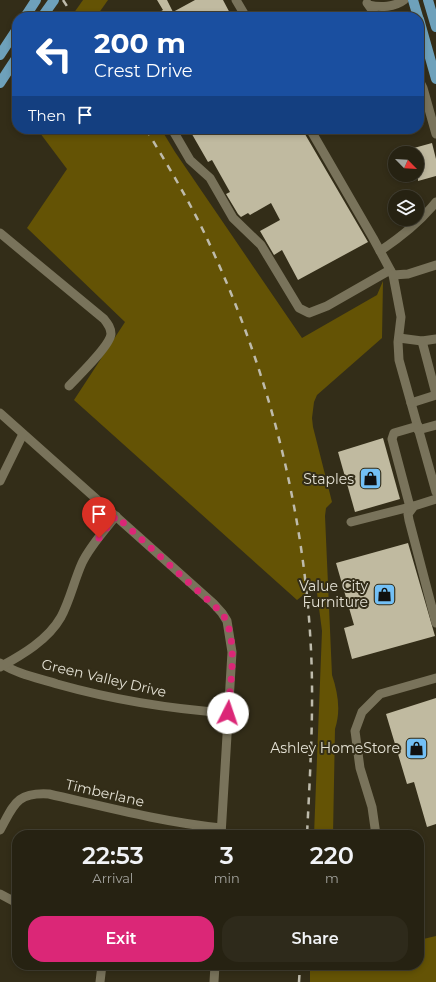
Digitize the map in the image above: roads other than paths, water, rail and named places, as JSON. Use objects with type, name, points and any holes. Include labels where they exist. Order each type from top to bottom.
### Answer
[{"type":"main road","points":[[28,12],[36,0]]},
{"type":"main road","points":[[46,12],[54,0]]},
{"type":"main road","points":[[414,0],[417,12]]},
{"type":"main road","points":[[428,0],[436,27]]},
{"type":"main road","points":[[424,36],[436,79]]},
{"type":"main road","points":[[0,55],[12,37]]},
{"type":"main road","points":[[0,83],[12,64]]},
{"type":"street","points":[[236,0],[243,12]]},
{"type":"street","points":[[370,2],[379,8],[404,0]]},
{"type":"street","points":[[370,2],[375,12]]},
{"type":"street","points":[[424,92],[436,134]]},
{"type":"street","points":[[175,134],[190,160],[210,178],[233,218],[262,245],[299,308],[309,313],[327,306],[392,273],[408,274],[436,265]]},
{"type":"street","points":[[313,134],[392,273],[401,317],[399,360],[436,492]]},
{"type":"street","points":[[380,251],[403,235],[422,218],[436,202]]},
{"type":"street","points":[[0,233],[104,319],[109,326],[111,333],[107,345],[69,386]]},
{"type":"street","points":[[399,338],[422,341],[436,339]]},
{"type":"street","points":[[411,403],[436,395],[422,341]]},
{"type":"street","points":[[0,413],[213,603],[228,621],[232,652],[221,830]]},
{"type":"street","points":[[436,425],[394,433],[392,439],[412,506],[408,514],[409,520],[436,623]]},
{"type":"street","points":[[0,481],[23,434]]},
{"type":"street","points":[[351,522],[436,499]]},
{"type":"street","points":[[1,665],[25,652],[52,630],[65,608],[76,577],[85,558],[116,516]]},
{"type":"street","name":"Green Valley Drive","points":[[1,665],[32,676],[117,699],[154,706],[228,713]]},
{"type":"street","points":[[375,830],[372,807],[360,768],[355,731],[362,712],[380,694],[436,678]]},
{"type":"street","name":"Timberlane","points":[[0,830],[14,806],[26,796],[36,793],[49,794],[150,818],[216,830]]},
{"type":"street","points":[[0,894],[12,900]]},
{"type":"street","points":[[100,982],[101,970]]},
{"type":"street","points":[[214,982],[215,970]]},
{"type":"railway","points":[[63,0],[71,12]]},
{"type":"railway","points":[[149,134],[195,213],[224,276],[262,379],[290,486],[300,540],[307,595],[311,650],[312,719],[307,830]]},
{"type":"railway","points":[[299,982],[300,970]]},
{"type":"place","name":"Staples","points":[[370,479]]},
{"type":"place","name":"Value City Furniture","points":[[384,594]]},
{"type":"place","name":"Ashley HomeStore","points":[[416,748]]}]
